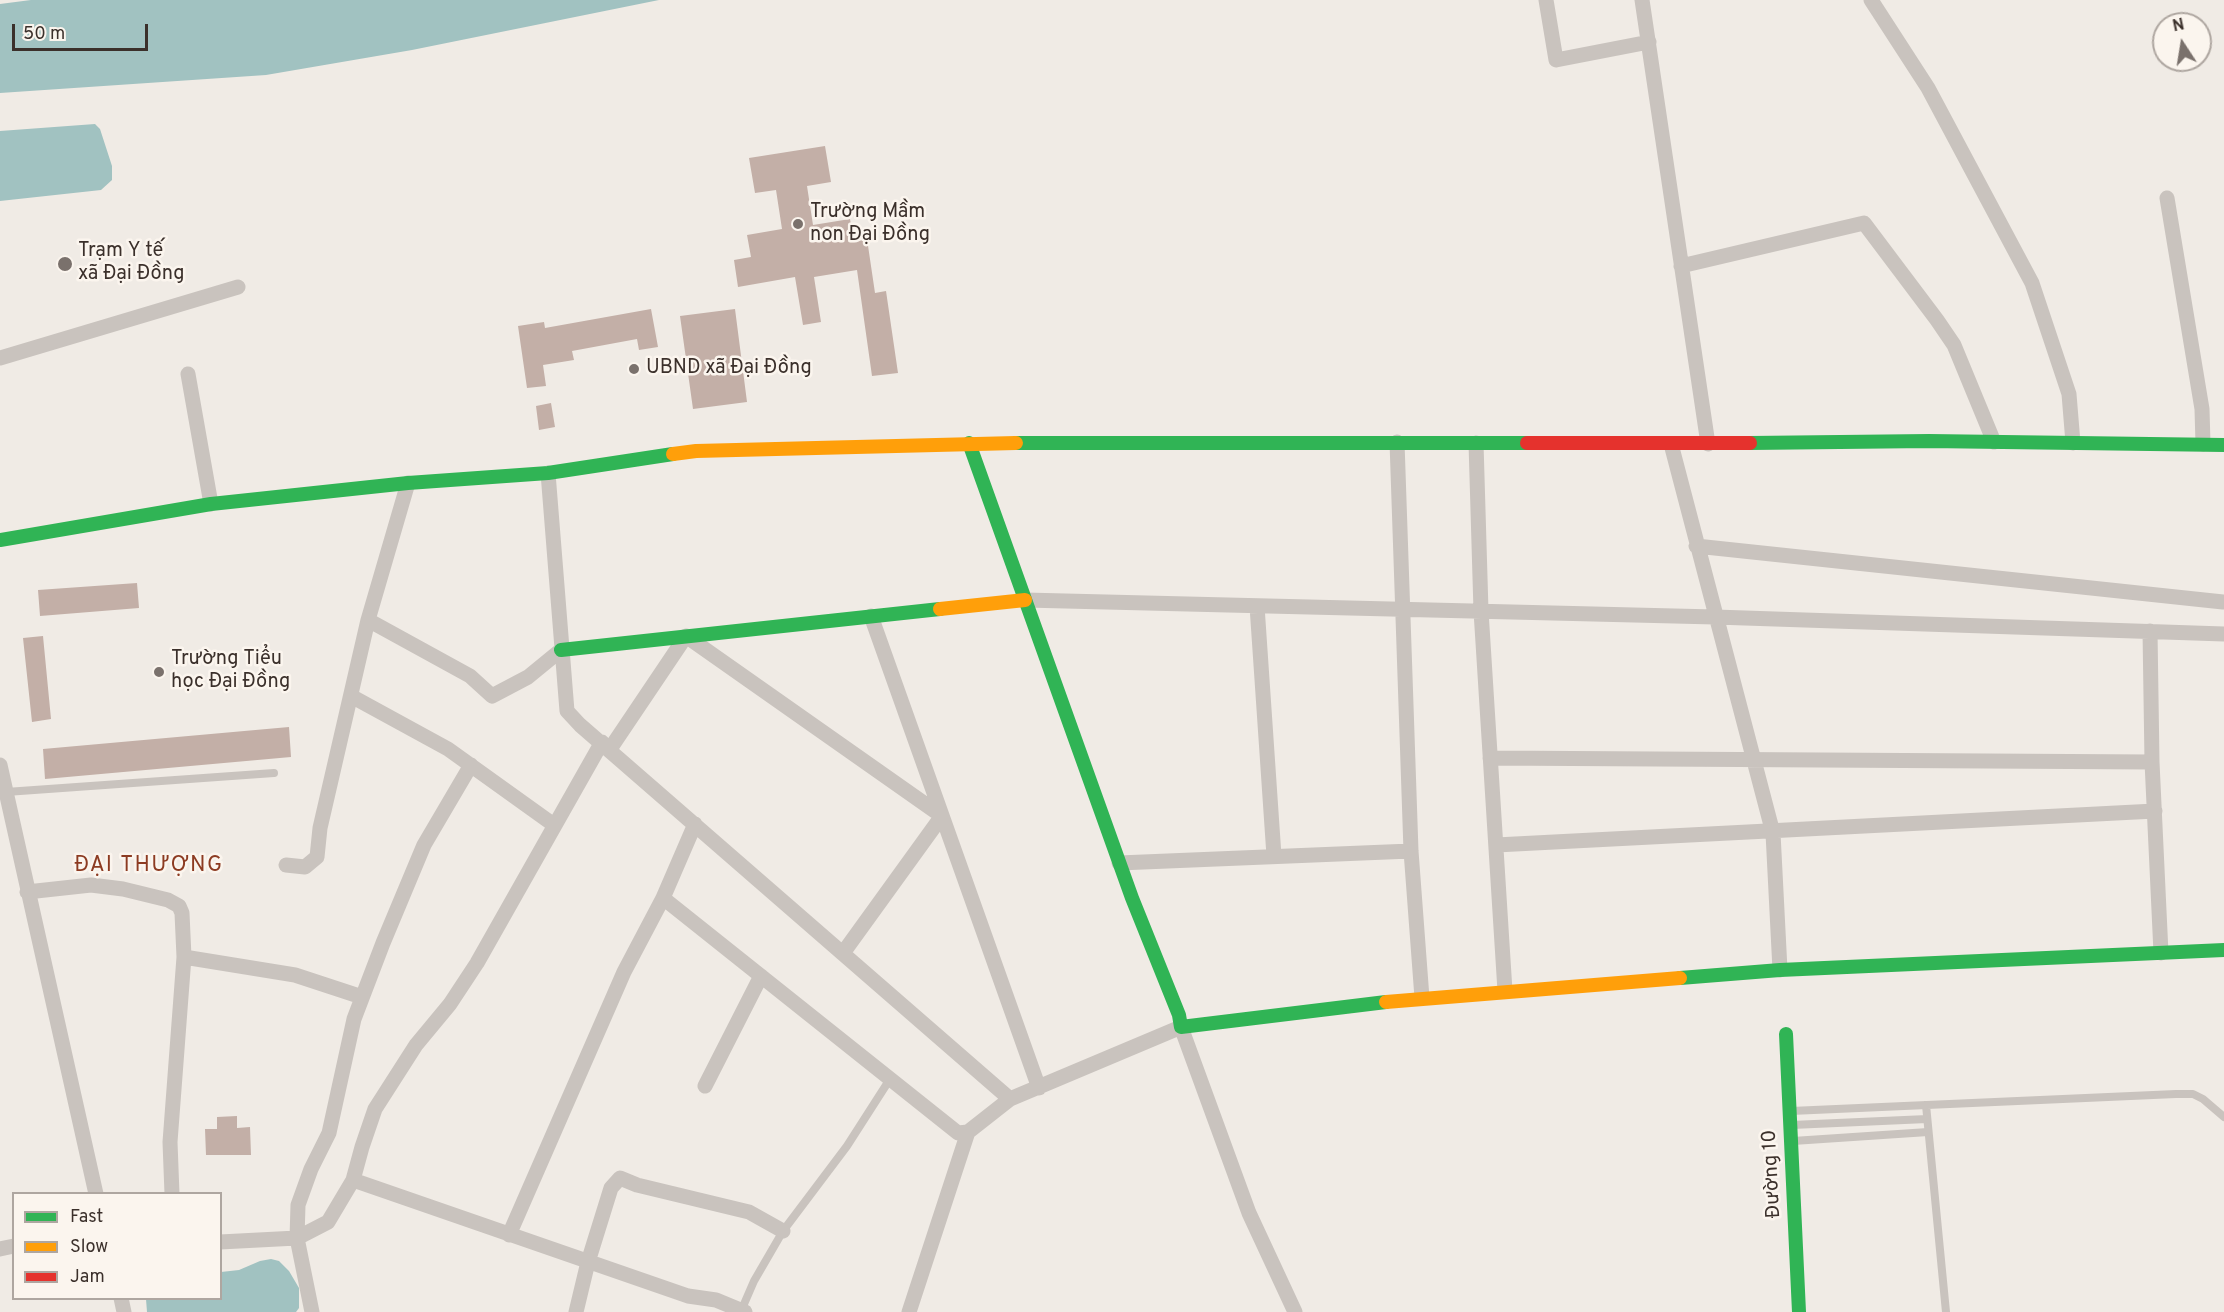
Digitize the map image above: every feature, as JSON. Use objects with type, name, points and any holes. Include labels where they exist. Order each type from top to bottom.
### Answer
[{"type":"street","points":[[1546,0],[1556,60],[1648,42]]},
{"type":"street","points":[[1642,0],[1708,444]]},
{"type":"street","points":[[1871,0],[1928,88],[2032,283],[2069,394],[2073,443]]},
{"type":"street","points":[[2167,198],[2202,408],[2203,444]]},
{"type":"street","points":[[1682,266],[1864,223],[1937,320],[1953,345],[1994,442]]},
{"type":"street","points":[[0,358],[238,287]]},
{"type":"street","points":[[188,374],[212,504]]},
{"type":"street","points":[[1397,442],[1411,851],[1422,998]]},
{"type":"street","points":[[0,540],[212,504],[408,483],[548,473],[696,451],[969,443],[1994,442],[2224,444]]},
{"type":"street","points":[[969,443],[1119,863],[1179,1015],[1181,1027],[1249,1213],[1295,1312]]},
{"type":"street","points":[[1476,444],[1481,611],[1505,991]]},
{"type":"street","points":[[1671,444],[1696,546],[1773,831],[1780,970]]},
{"type":"street","points":[[548,473],[567,711],[580,725],[1010,1099]]},
{"type":"street","points":[[286,865],[305,867],[317,857],[320,828],[368,620],[408,483]]},
{"type":"street","points":[[1696,546],[2223,602]]},
{"type":"street","points":[[368,620],[470,676],[492,696],[528,676],[561,650],[1025,600],[1715,617],[2224,634]]},
{"type":"street","points":[[1257,606],[1274,856]]},
{"type":"street","points":[[871,616],[1039,1088]]},
{"type":"street","points":[[2150,632],[2152,762],[2161,953]]},
{"type":"street","points":[[222,1242],[297,1238],[328,1222],[353,1180],[375,1109],[416,1045],[450,1004],[477,963],[554,825],[606,746],[686,636]]},
{"type":"street","points":[[686,636],[942,816]]},
{"type":"street","points":[[351,696],[448,749],[554,825]]},
{"type":"street","points":[[1490,758],[2152,762]]},
{"type":"street","points":[[0,765],[6,792],[5,810],[27,892],[96,1192]]},
{"type":"street","points":[[312,1312],[297,1238],[298,1205],[311,1169],[328,1133],[354,1019],[362,997],[424,845],[471,765]]},
{"type":"street","points":[[1496,845],[2155,811]]},
{"type":"street","points":[[843,953],[942,816]]},
{"type":"street","points":[[509,1235],[624,972],[663,898],[695,824]]},
{"type":"street","points":[[1119,863],[1411,851]]},
{"type":"street","points":[[27,892],[92,885],[123,889],[168,900],[179,906],[182,913],[184,957],[170,1142],[172,1192]]},
{"type":"street","points":[[663,898],[958,1133],[968,1132],[1010,1099],[1181,1027],[1422,998],[1780,970],[2224,950]]},
{"type":"street","points":[[184,957],[296,975],[362,997]]},
{"type":"street","points":[[705,1086],[761,976]]},
{"type":"street","name":"Đường 10","points":[[1786,1034],[1799,1312]]},
{"type":"street","points":[[909,1312],[968,1132]]},
{"type":"street","points":[[576,1312],[588,1262],[611,1188],[620,1178],[638,1185],[749,1212],[783,1231]]},
{"type":"street","points":[[353,1180],[688,1296],[716,1300],[743,1311]]},
{"type":"lane","points":[[6,792],[274,773]]},
{"type":"lane","points":[[743,1311],[754,1281],[783,1231],[847,1146],[890,1079]]},
{"type":"lane","points":[[1790,1118],[1926,1105],[2193,1095],[2203,1099],[2224,1117]]},
{"type":"lane","points":[[1926,1105],[1946,1312]]},
{"type":"lane","points":[[1790,1118],[1927,1119]]},
{"type":"lane","points":[[1791,1141],[1928,1132]]},
{"type":"water","points":[[31,0],[659,0],[412,50],[266,75],[0,93],[0,4]]},
{"type":"water","points":[[95,124],[100,129],[112,166],[112,180],[101,190],[0,201],[0,131]]},
{"type":"water","points":[[271,1259],[279,1261],[289,1271],[299,1288],[299,1308],[296,1312],[147,1312],[146,1300],[222,1300],[222,1272],[239,1270]]},
{"type":"building","points":[[825,146],[831,182],[807,186],[813,225],[850,219],[854,242],[867,239],[875,293],[886,291],[898,373],[872,376],[857,270],[814,277],[821,322],[803,325],[795,277],[738,287],[734,260],[751,257],[747,235],[782,229],[776,190],[755,193],[749,158]]},
{"type":"building","points":[[651,309],[658,347],[639,350],[637,339],[572,351],[574,360],[543,365],[546,386],[527,388],[518,326],[544,322],[545,328]]},
{"type":"building","points":[[735,309],[747,402],[693,409],[680,316]]},
{"type":"building","points":[[551,403],[555,427],[539,430],[536,406]]},
{"type":"building","points":[[137,583],[139,608],[40,616],[38,590]]},
{"type":"building","points":[[43,636],[51,719],[32,722],[23,638]]},
{"type":"building","points":[[289,727],[291,757],[45,779],[43,749]]},
{"type":"building","points":[[237,1116],[237,1128],[250,1127],[251,1155],[206,1155],[205,1129],[217,1129],[217,1117]]},
{"type":"traffic: fast","points":[[1750,443],[1929,441],[2224,445]]},
{"type":"traffic: fast","points":[[969,443],[1132,898],[1179,1015],[1181,1027],[1386,1002]]},
{"type":"traffic: fast","points":[[1016,443],[1527,443]]},
{"type":"traffic: fast","points":[[0,540],[211,504],[408,483],[548,473],[673,454]]},
{"type":"traffic: fast","points":[[561,650],[940,609]]},
{"type":"traffic: fast","points":[[1680,978],[1780,970],[2224,950]]},
{"type":"traffic: fast","points":[[1786,1034],[1799,1312]]},
{"type":"traffic: slow","points":[[673,454],[696,451],[1016,443]]},
{"type":"traffic: slow","points":[[940,609],[1025,600]]},
{"type":"traffic: slow","points":[[1386,1002],[1680,978]]},
{"type":"traffic: jam","points":[[1527,443],[1750,443]]},
{"type":"place","name":"Trường Mầm non Đại Đồng","points":[[798,224]]},
{"type":"place","name":"Trạm Y tế xã Đại Đồng","points":[[65,264]]},
{"type":"place","name":"UBND xã Đại Đồng","points":[[634,369]]},
{"type":"place","name":"Trường Tiểu học Đại Đồng","points":[[159,672]]},
{"type":"district","name":"ĐẠI THƯỢNG","points":[[149,867]]}]
